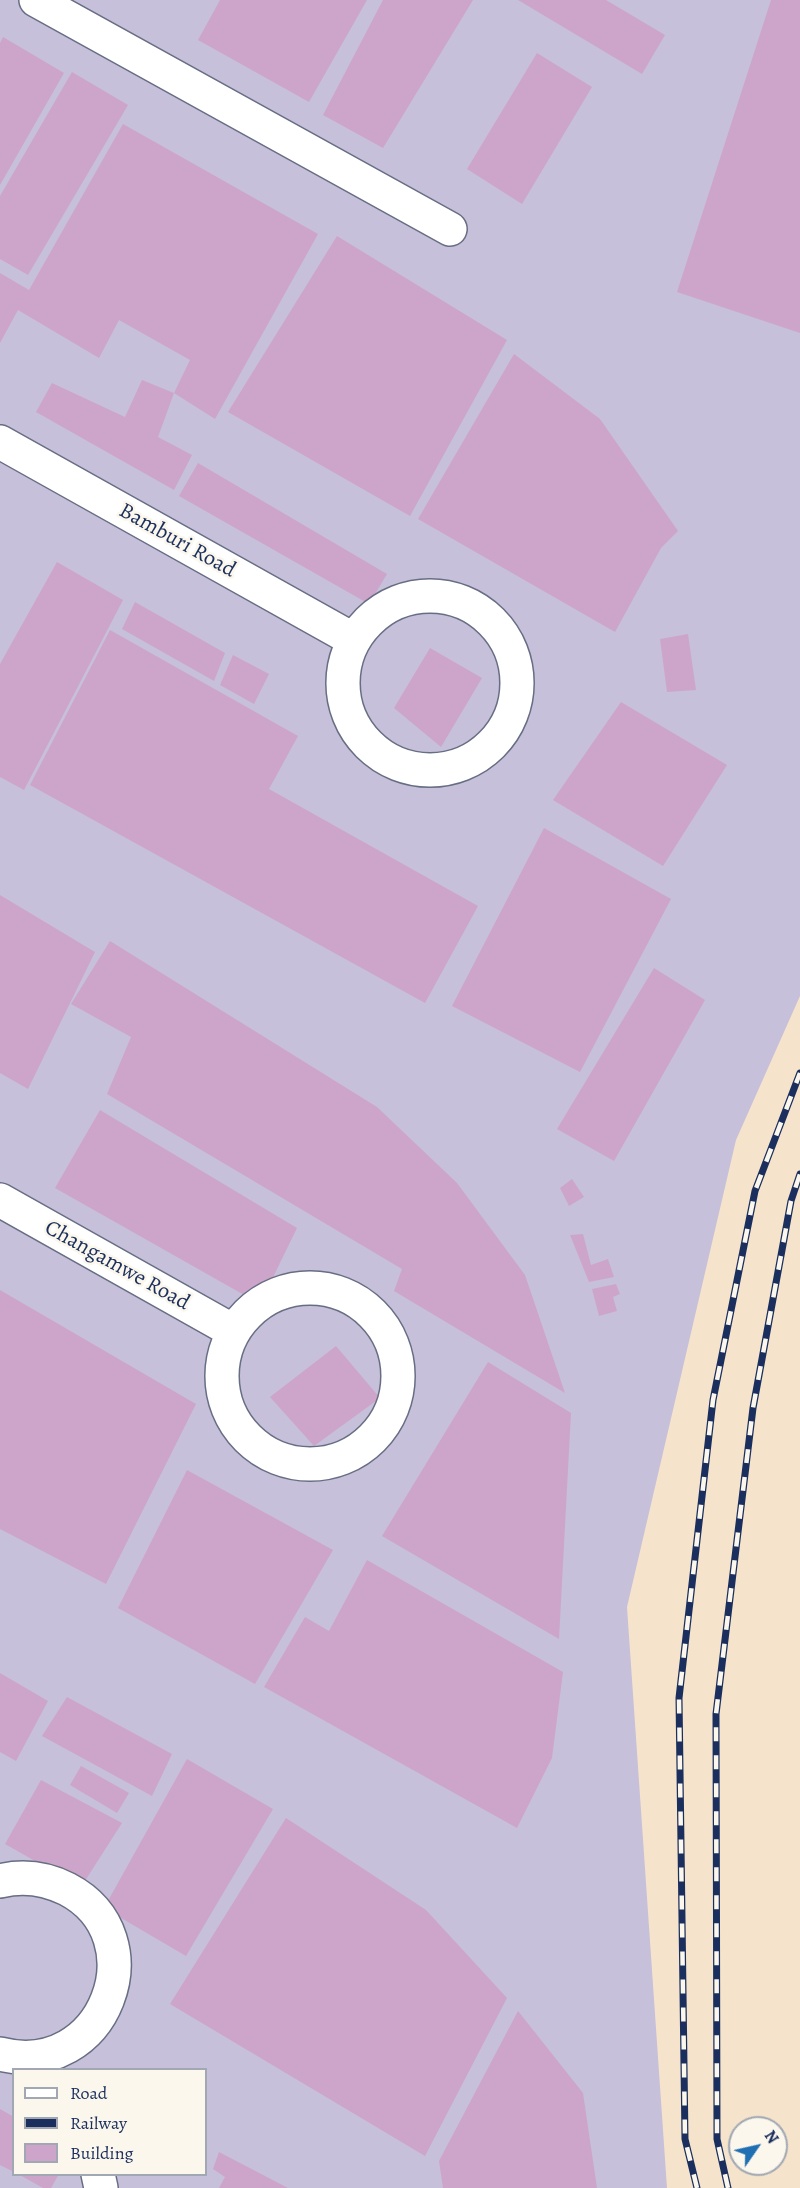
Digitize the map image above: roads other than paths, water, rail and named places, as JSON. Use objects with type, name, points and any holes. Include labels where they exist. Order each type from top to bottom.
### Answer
[{"type":"lane","points":[[36,0],[450,229]]},
{"type":"lane","name":"Bamburi Road","points":[[0,442],[354,640]]},
{"type":"lane","points":[[423,596],[452,598],[478,610],[500,630],[513,655],[518,683],[514,711],[501,736],[480,757],[453,768],[424,771],[396,764],[372,748],[353,725],[344,697],[344,668],[354,640],[372,618],[396,603],[423,596]]},
{"type":"lane","name":"Changamwe Road","points":[[0,1200],[233,1331]]},
{"type":"lane","points":[[303,1287],[331,1290],[357,1301],[378,1320],[392,1345],[398,1373],[394,1401],[382,1427],[361,1448],[334,1461],[304,1464],[275,1457],[250,1440],[238,1425],[232,1417],[222,1389],[223,1359],[233,1331],[251,1309],[275,1294],[303,1287]]},
{"type":"lane","points":[[0,1881],[15,1877],[36,1878],[56,1883],[92,1905],[110,1943],[114,1962],[113,1982],[108,2001],[99,2018],[86,2033],[70,2045],[34,2063],[0,2054]]},
{"type":"railway","points":[[697,2188],[685,2139],[679,1698],[713,1400],[755,1191],[800,1073]]},
{"type":"railway","points":[[728,2188],[717,2139],[716,1714],[753,1408],[791,1201],[800,1174]]}]
